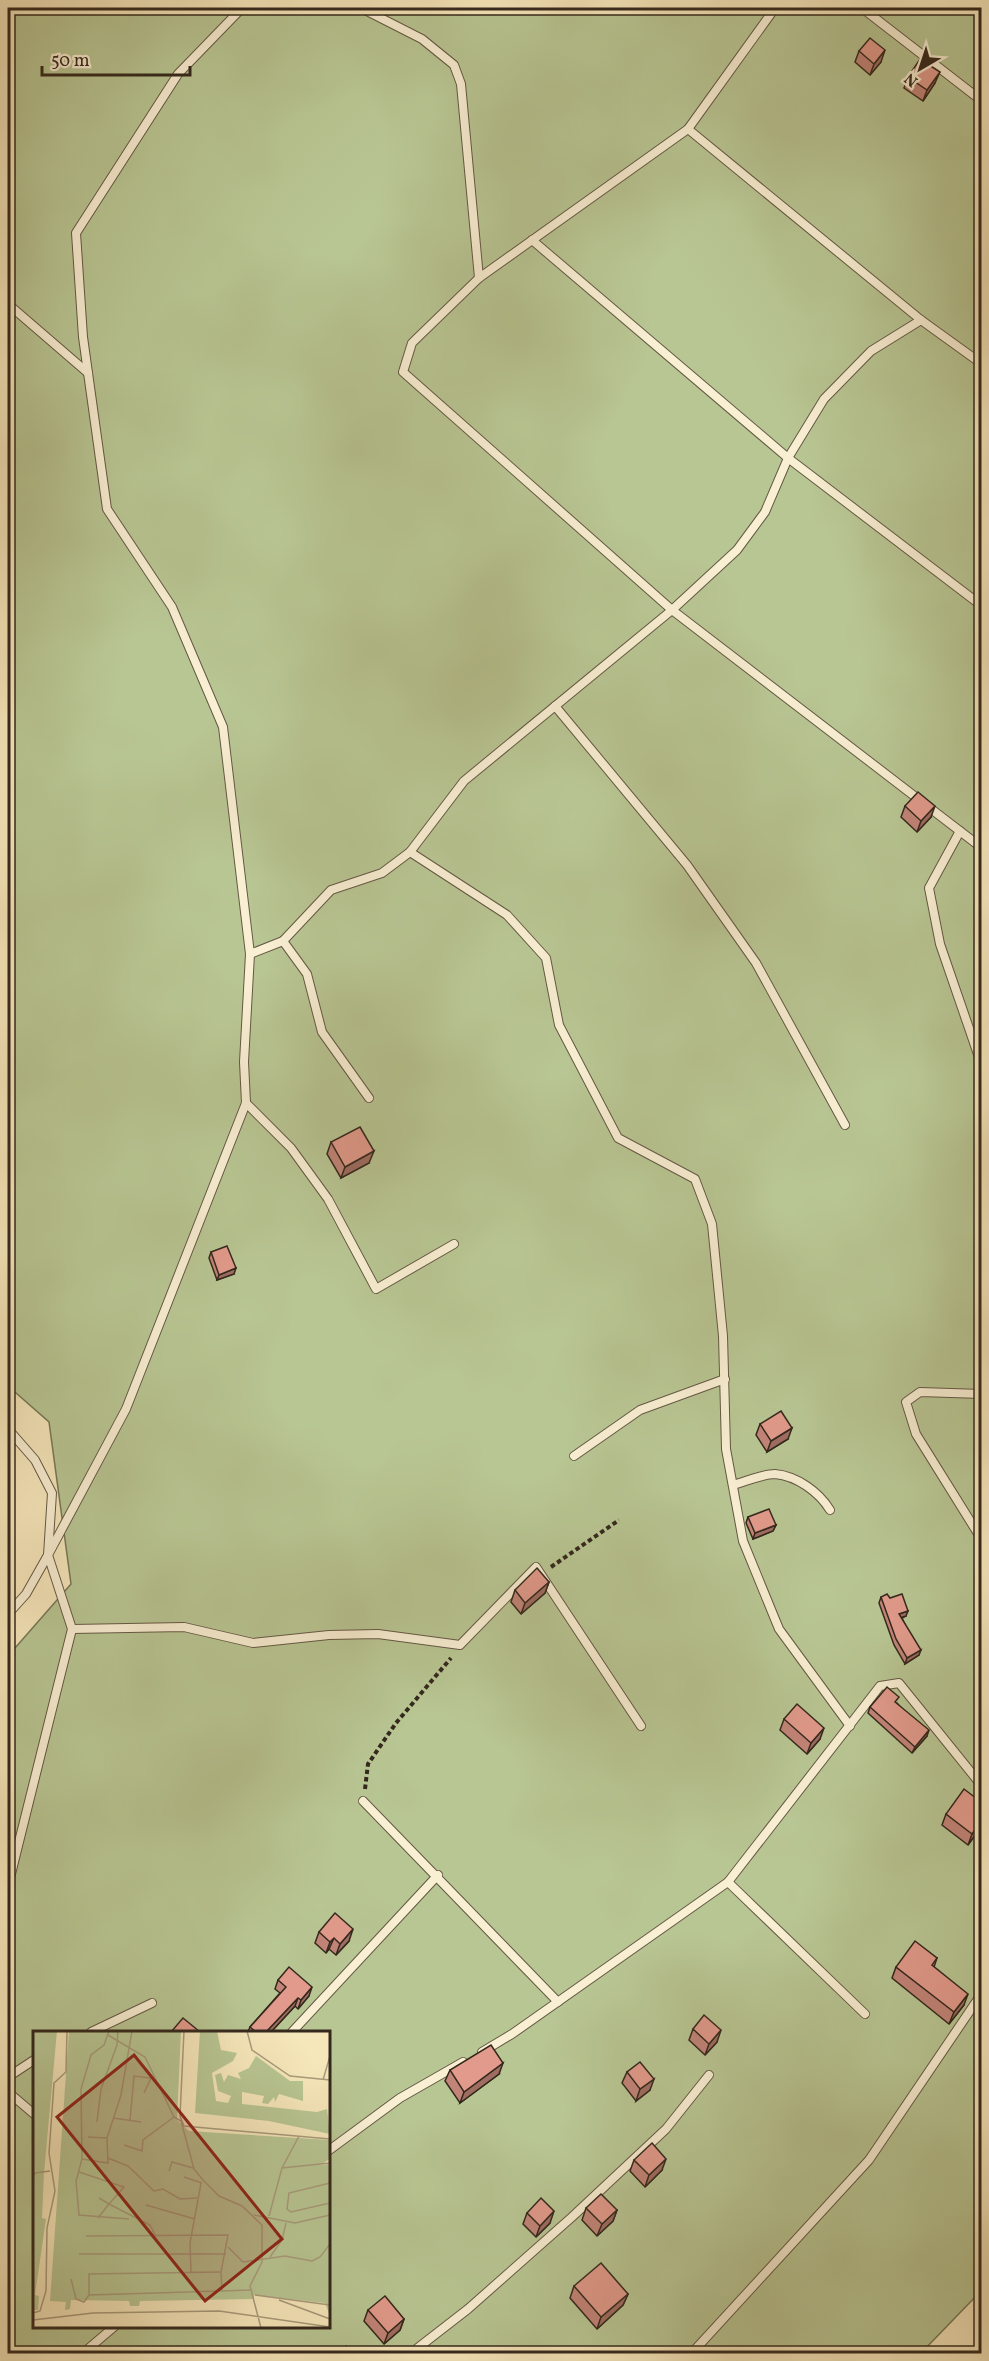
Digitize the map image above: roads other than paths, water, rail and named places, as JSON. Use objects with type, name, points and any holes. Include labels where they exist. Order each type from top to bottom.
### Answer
[{"type":"lane","points":[[8,1614],[26,1594],[126,1409],[246,1103],[244,1062],[250,954],[223,727],[172,607],[107,509],[88,373],[76,233],[178,74],[242,8]]},
{"type":"lane","points":[[361,8],[422,39],[454,65],[460,84],[479,278]]},
{"type":"lane","points":[[775,8],[688,129],[479,278],[412,343],[402,372],[672,610],[981,848]]},
{"type":"lane","points":[[862,8],[981,101]]},
{"type":"lane","points":[[688,129],[921,320],[981,364]]},
{"type":"lane","points":[[532,240],[788,458],[981,606]]},
{"type":"lane","points":[[8,304],[88,373]]},
{"type":"lane","points":[[250,954],[283,941],[331,890],[382,873],[410,852],[464,781],[672,610],[737,550],[765,512],[788,458],[824,399],[871,351],[921,320]]},
{"type":"lane","points":[[555,706],[687,865],[756,963],[845,1125]]},
{"type":"lane","points":[[960,831],[929,888],[940,944],[981,1066]]},
{"type":"lane","points":[[410,852],[507,915],[546,958],[559,1025],[618,1138],[695,1179],[712,1224],[723,1336],[726,1449],[743,1541],[779,1629],[850,1726]]},
{"type":"lane","points":[[283,941],[307,975],[322,1032],[369,1098]]},
{"type":"lane","points":[[246,1103],[291,1148],[328,1199],[376,1289],[454,1244]]},
{"type":"lane","points":[[574,1456],[640,1410],[724,1379]]},
{"type":"lane","points":[[981,1394],[920,1392],[906,1402],[916,1434],[981,1540]]},
{"type":"lane","points":[[8,1429],[35,1460],[52,1493],[48,1555],[72,1629],[8,1886]]},
{"type":"lane","points":[[733,1485],[774,1474],[801,1481],[824,1501],[830,1510]]},
{"type":"lane","points":[[72,1629],[184,1628],[253,1643],[329,1635],[378,1634],[460,1645],[536,1567],[641,1726]]},
{"type":"lane","points":[[330,2150],[400,2098],[512,2034],[728,1882],[880,1686],[899,1683],[981,1786]]},
{"type":"lane","points":[[363,1801],[438,1875],[558,2002]]},
{"type":"lane","points":[[293,2031],[438,1875]]},
{"type":"lane","points":[[728,1882],[865,2014]]},
{"type":"lane","points":[[692,2354],[869,2160],[981,1993]]},
{"type":"lane","points":[[93,2031],[152,2003]]},
{"type":"lane","points":[[33,2061],[8,2077],[8,2092],[33,2113]]},
{"type":"lane","points":[[410,2354],[468,2309],[573,2217],[666,2129],[709,2075]]},
{"type":"lane","points":[[82,2354],[113,2328]]}]
